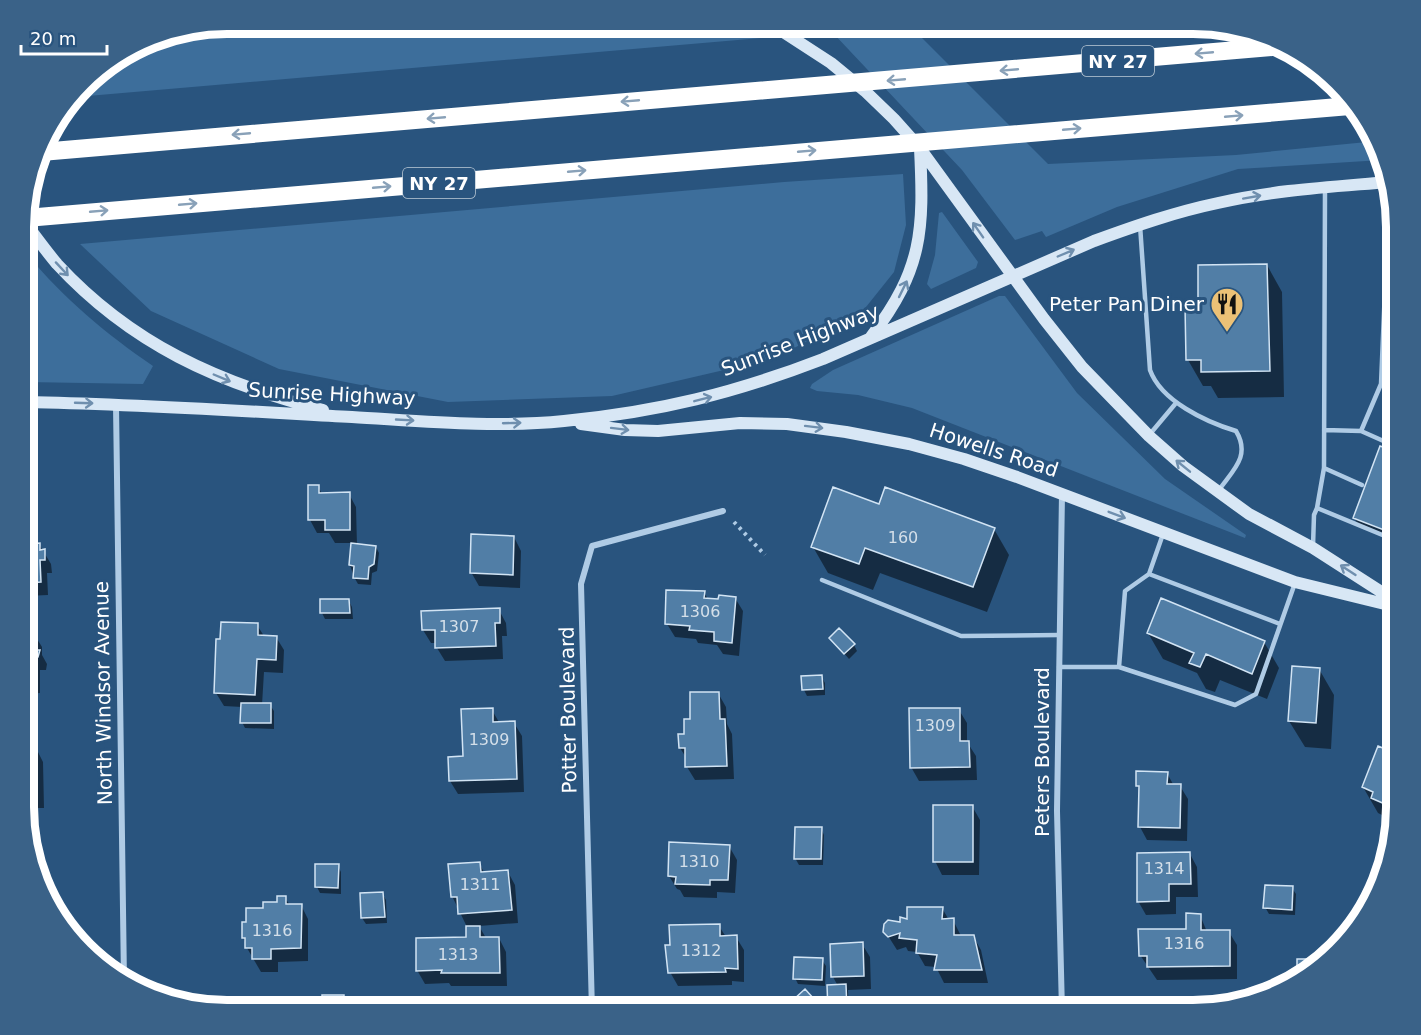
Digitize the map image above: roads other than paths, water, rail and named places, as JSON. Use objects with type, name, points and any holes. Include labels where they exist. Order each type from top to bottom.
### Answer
[{"type":"highway","name":"NY 27","points":[[50,151],[1263,48]]},
{"type":"highway","name":"NY 27","points":[[35,217],[1344,107]]},
{"type":"main road","points":[[788,35],[831,63],[865,91],[920,147],[1012,277],[1082,367],[1149,436],[1217,492],[1249,514],[1313,548],[1386,595]]},
{"type":"main road","points":[[871,338],[894,305],[916,257],[921,225],[920,147]]},
{"type":"main road","name":"Sunrise Highway","points":[[34,402],[116,404],[461,423],[562,421],[641,411],[711,397],[785,374],[1094,241],[1140,224],[1219,202],[1325,187],[1381,183]]},
{"type":"main road","points":[[34,234],[55,261],[92,298],[113,316],[159,347],[214,374],[269,396],[350,417]]},
{"type":"main road","name":"Howells Road","points":[[562,421],[641,431],[740,423],[812,427],[879,437],[937,451],[1062,494],[1295,582],[1386,604]]},
{"type":"street","name":"North Windsor Avenue","points":[[116,404],[124,970]]},
{"type":"street","name":"Peters Boulevard","points":[[1062,494],[1057,811],[1062,1000]]},
{"type":"street","name":"Potter Boulevard","points":[[592,1000],[581,584],[592,546],[723,511]]},
{"type":"lane","points":[[1313,548],[1314,516],[1324,468],[1325,187]]},
{"type":"lane","points":[[1140,224],[1150,369],[1153,379],[1176,402],[1221,427],[1236,431],[1242,442],[1242,456],[1217,492]]},
{"type":"lane","points":[[1361,431],[1381,384],[1386,284]]},
{"type":"lane","points":[[1149,436],[1176,402]]},
{"type":"lane","points":[[1324,430],[1361,431],[1386,442]]},
{"type":"lane","points":[[1324,468],[1362,485]]},
{"type":"lane","points":[[1317,508],[1386,536]]},
{"type":"lane","points":[[1119,667],[1125,591],[1149,574],[1164,532]]},
{"type":"lane","points":[[1149,574],[1280,624]]},
{"type":"lane","points":[[822,580],[962,636],[1059,635]]},
{"type":"lane","points":[[1059,667],[1119,667],[1235,705],[1256,694],[1295,582]]},
{"type":"place","name":"Peter Pan Diner","points":[[1227,333]]}]
